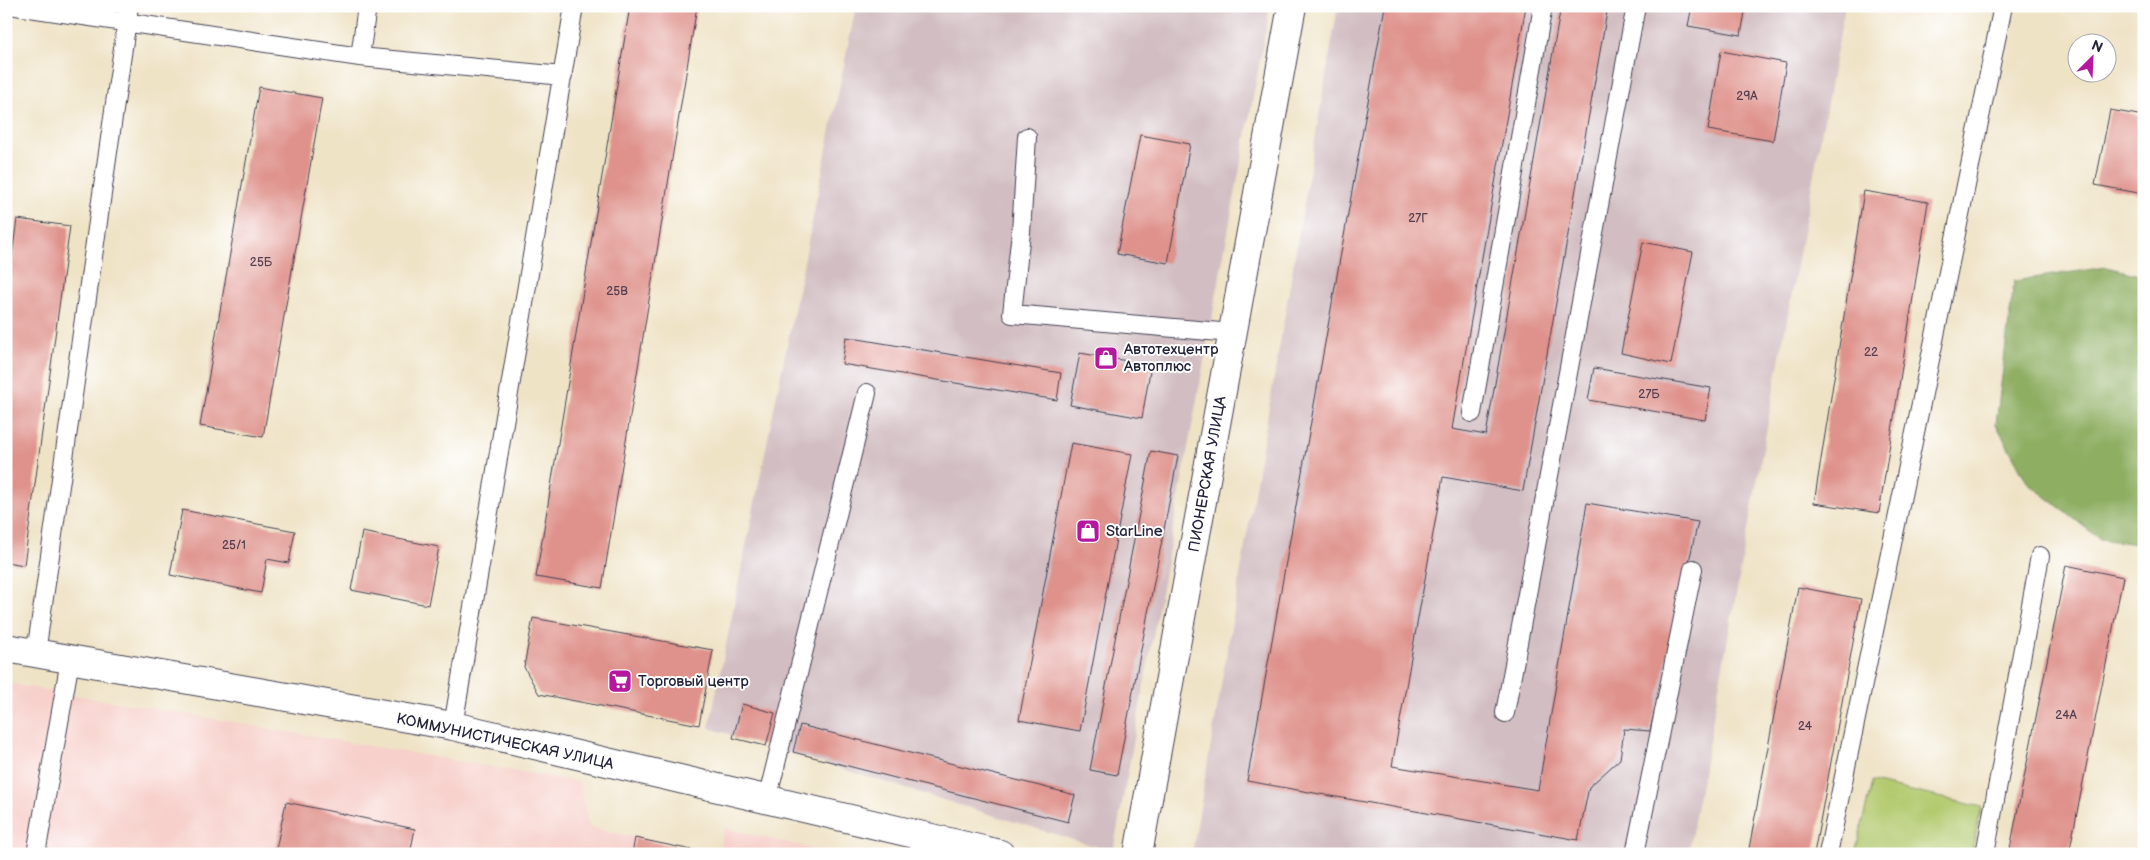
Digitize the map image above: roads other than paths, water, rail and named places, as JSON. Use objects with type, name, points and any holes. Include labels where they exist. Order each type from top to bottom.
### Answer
[{"type":"street","name":"ПИОНЕРСКАЯ УЛИЦА","points":[[1138,854],[1292,6]]},
{"type":"street","name":"КОММУНИСТИЧЕСКАЯ УЛИЦА","points":[[6,648],[454,726],[1000,854]]},
{"type":"lane","points":[[16,6],[128,14],[360,57],[563,76]]},
{"type":"lane","points":[[360,57],[367,6]]},
{"type":"lane","points":[[454,726],[574,6]]},
{"type":"lane","points":[[1472,413],[1543,6]]},
{"type":"lane","points":[[1505,713],[1636,6]]},
{"type":"lane","points":[[1828,854],[2003,6]]},
{"type":"lane","points":[[36,653],[128,14]]},
{"type":"lane","points":[[1027,137],[1021,232],[1012,314],[1232,333]]},
{"type":"lane","points":[[767,800],[867,393]]},
{"type":"lane","points":[[1985,854],[2040,556]]},
{"type":"lane","points":[[1635,854],[1693,569]]},
{"type":"lane","points":[[36,854],[70,660]]},
{"type":"place","name":"Автотехцентр Автоплюс","points":[[1106,358]]},
{"type":"place","name":"StarLine","points":[[1088,531]]},
{"type":"place","name":"Торговый центр","points":[[620,681]]}]
